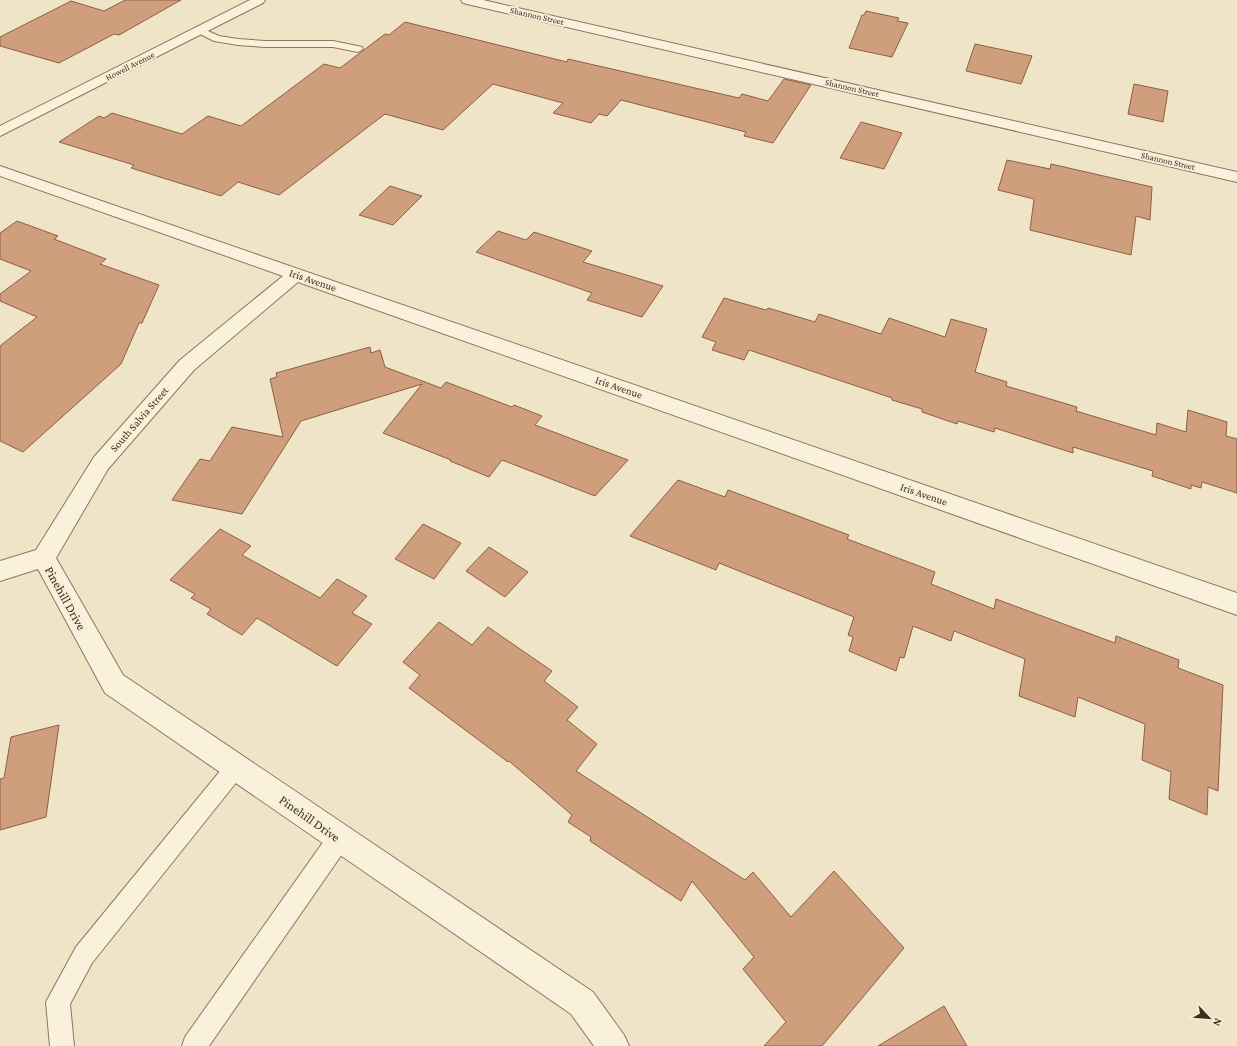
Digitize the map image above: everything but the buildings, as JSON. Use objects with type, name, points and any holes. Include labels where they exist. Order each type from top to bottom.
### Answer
[{"type":"street","name":"Howell Avenue","points":[[0,132],[259,0]]},
{"type":"street","name":"Shannon Street","points":[[467,0],[1237,177]]},
{"type":"street","name":"Iris Avenue","points":[[0,171],[1237,604]]},
{"type":"street","name":"South Salvia Street","points":[[44,558],[101,463],[187,365],[297,274]]},
{"type":"street","points":[[0,571],[44,558]]},
{"type":"street","name":"Pinehill Drive","points":[[44,558],[114,684],[582,1004],[613,1046]]},
{"type":"lane","points":[[199,30],[217,39],[238,42],[265,44],[333,44],[358,49]]},
{"type":"lane","points":[[62,1046],[58,1002],[84,955],[236,767]]},
{"type":"lane","points":[[194,1046],[340,839]]}]
